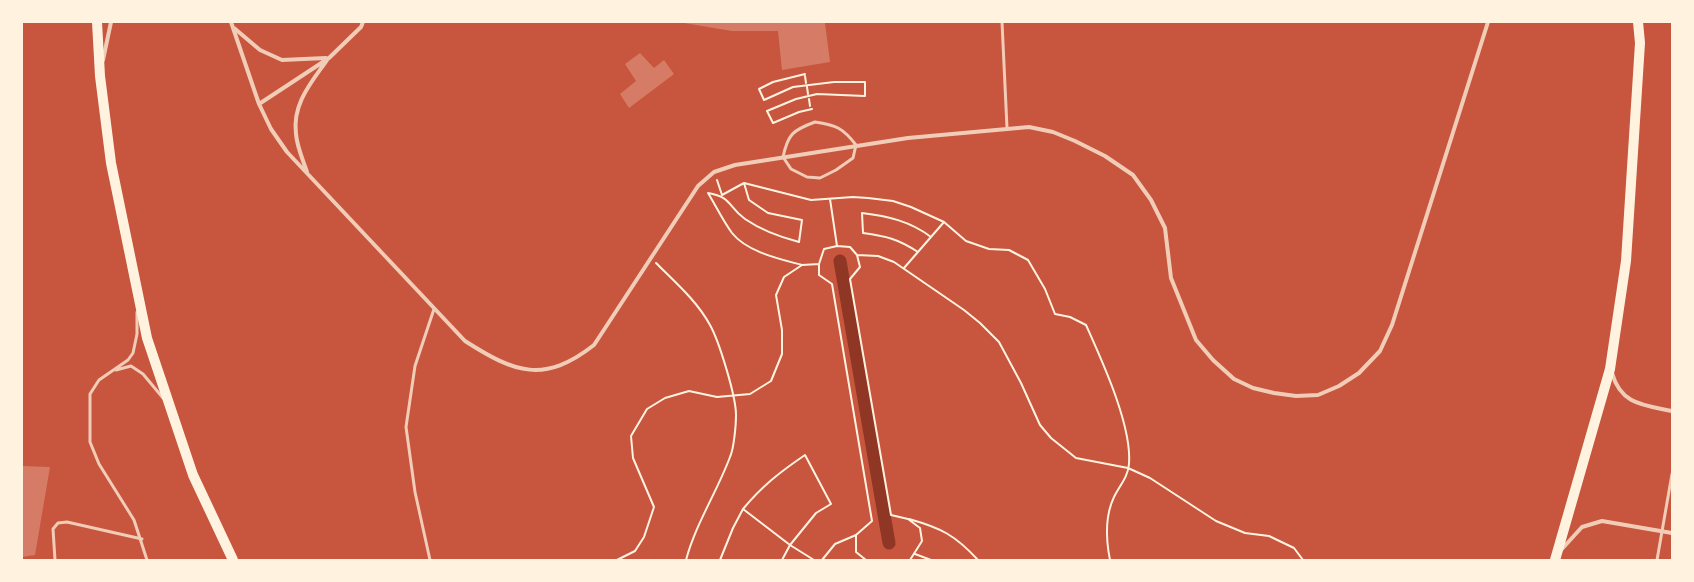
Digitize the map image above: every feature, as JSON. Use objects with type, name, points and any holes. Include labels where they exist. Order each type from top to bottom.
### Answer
[{"type":"main road","points":[[97,22],[100,76],[111,163],[137,296],[147,338],[193,475],[233,560]]},
{"type":"main road","points":[[1556,557],[1610,369],[1626,260],[1640,43],[1638,22]]},
{"type":"street","points":[[100,76],[111,22]]},
{"type":"street","points":[[231,22],[259,104],[271,129],[287,152],[465,341],[485,354],[507,365],[535,371],[552,368],[568,363],[594,345],[698,186],[714,172],[735,165],[856,145],[908,138],[948,136],[1007,128],[1029,127],[1053,132],[1105,156],[1133,175],[1151,200],[1165,228],[1171,278],[1196,340],[1213,360],[1234,379],[1253,388],[1296,396],[1318,395],[1339,386],[1359,373],[1380,351],[1392,325],[1488,22]]},
{"type":"street","points":[[308,175],[296,135],[295,115],[302,95],[329,58],[361,27],[363,22]]},
{"type":"street","points":[[1633,22],[1640,43]]},
{"type":"street","points":[[232,27],[260,50],[282,60],[329,58]]},
{"type":"street","points":[[259,104],[329,58]]},
{"type":"street","points":[[1610,369],[1615,383],[1621,393],[1633,402],[1672,411]]},
{"type":"street","points":[[1556,557],[1582,527],[1602,521],[1672,533]]},
{"type":"lane","points":[[1002,22],[1007,128]]},
{"type":"lane","points":[[815,122],[832,124],[847,132],[856,145],[853,158],[836,170],[820,178],[807,177],[791,169],[783,157],[786,141],[798,128],[815,122]]},
{"type":"lane","points":[[137,296],[137,334],[133,353],[128,360],[99,380],[90,394],[90,442],[99,464],[134,520],[142,539],[147,560]]},
{"type":"lane","points":[[430,560],[415,492],[406,427],[415,366],[434,309]]},
{"type":"lane","points":[[113,371],[131,366],[143,374],[170,407]]},
{"type":"lane","points":[[1657,560],[1672,474]]},
{"type":"lane","points":[[55,560],[53,529],[58,523],[67,522],[142,539]]},
{"type":"path","points":[[806,83],[805,75],[773,82],[759,89],[764,100],[793,87],[834,82],[866,82],[865,96],[817,94],[767,111],[773,123],[799,112],[812,109]]},
{"type":"path","points":[[807,87],[808,94]]},
{"type":"path","points":[[809,99],[810,106]]},
{"type":"path","points":[[714,172],[722,195],[744,218],[772,234],[799,242],[802,220],[768,213],[749,200],[744,183]]},
{"type":"path","points":[[819,264],[802,265],[770,257],[741,241],[733,234],[708,193],[722,195],[744,183],[811,200],[852,197],[893,201],[944,222],[966,241],[989,249],[1009,250],[1028,260],[1045,288],[1054,314],[1070,317],[1086,325],[1124,423],[1129,449],[1128,468],[1126,479],[1114,498],[1106,530],[1110,560]]},
{"type":"path","points":[[830,199],[837,246]]},
{"type":"path","points":[[918,252],[895,239],[863,233],[862,213],[890,216],[921,230],[931,237]]},
{"type":"path","points":[[904,268],[944,222]]},
{"type":"path","points":[[822,560],[835,544],[856,535],[872,520],[832,284],[819,275],[819,264],[824,249],[837,246],[850,247],[857,255],[860,267],[850,279],[891,515],[936,526],[963,544],[978,560]]},
{"type":"path","points":[[857,255],[878,256],[904,268],[964,310],[999,342],[1021,383],[1040,425],[1051,438],[1076,458],[1128,468],[1150,478],[1216,521],[1245,533],[1269,536],[1294,548],[1303,560]]},
{"type":"path","points":[[651,258],[681,287],[710,325],[720,348],[736,414],[731,456],[700,520],[686,560]]},
{"type":"path","points":[[618,560],[635,551],[644,537],[654,507],[633,458],[631,436],[647,410],[665,398],[689,391],[717,397],[750,394],[771,381],[782,354],[782,330],[776,295],[784,277],[802,265]]},
{"type":"path","points":[[720,560],[733,528],[743,510],[760,489],[777,474],[805,455],[831,504],[816,513],[790,546],[782,560]]},
{"type":"path","points":[[743,510],[790,546],[814,560]]},
{"type":"path","points":[[908,519],[920,528],[922,542],[910,560]]},
{"type":"path","points":[[856,535],[856,552],[866,560]]},
{"type":"path","points":[[915,554],[931,560]]},
{"type":"building","points":[[678,22],[828,22],[825,23],[830,62],[782,70],[778,31],[732,31]]},
{"type":"building","points":[[640,53],[654,68],[664,60],[674,74],[629,108],[620,94],[636,81],[625,64]]},
{"type":"building","points":[[22,466],[50,467],[35,555],[22,557]]},
{"type":"waterway","points":[[840,261],[889,543]]}]
